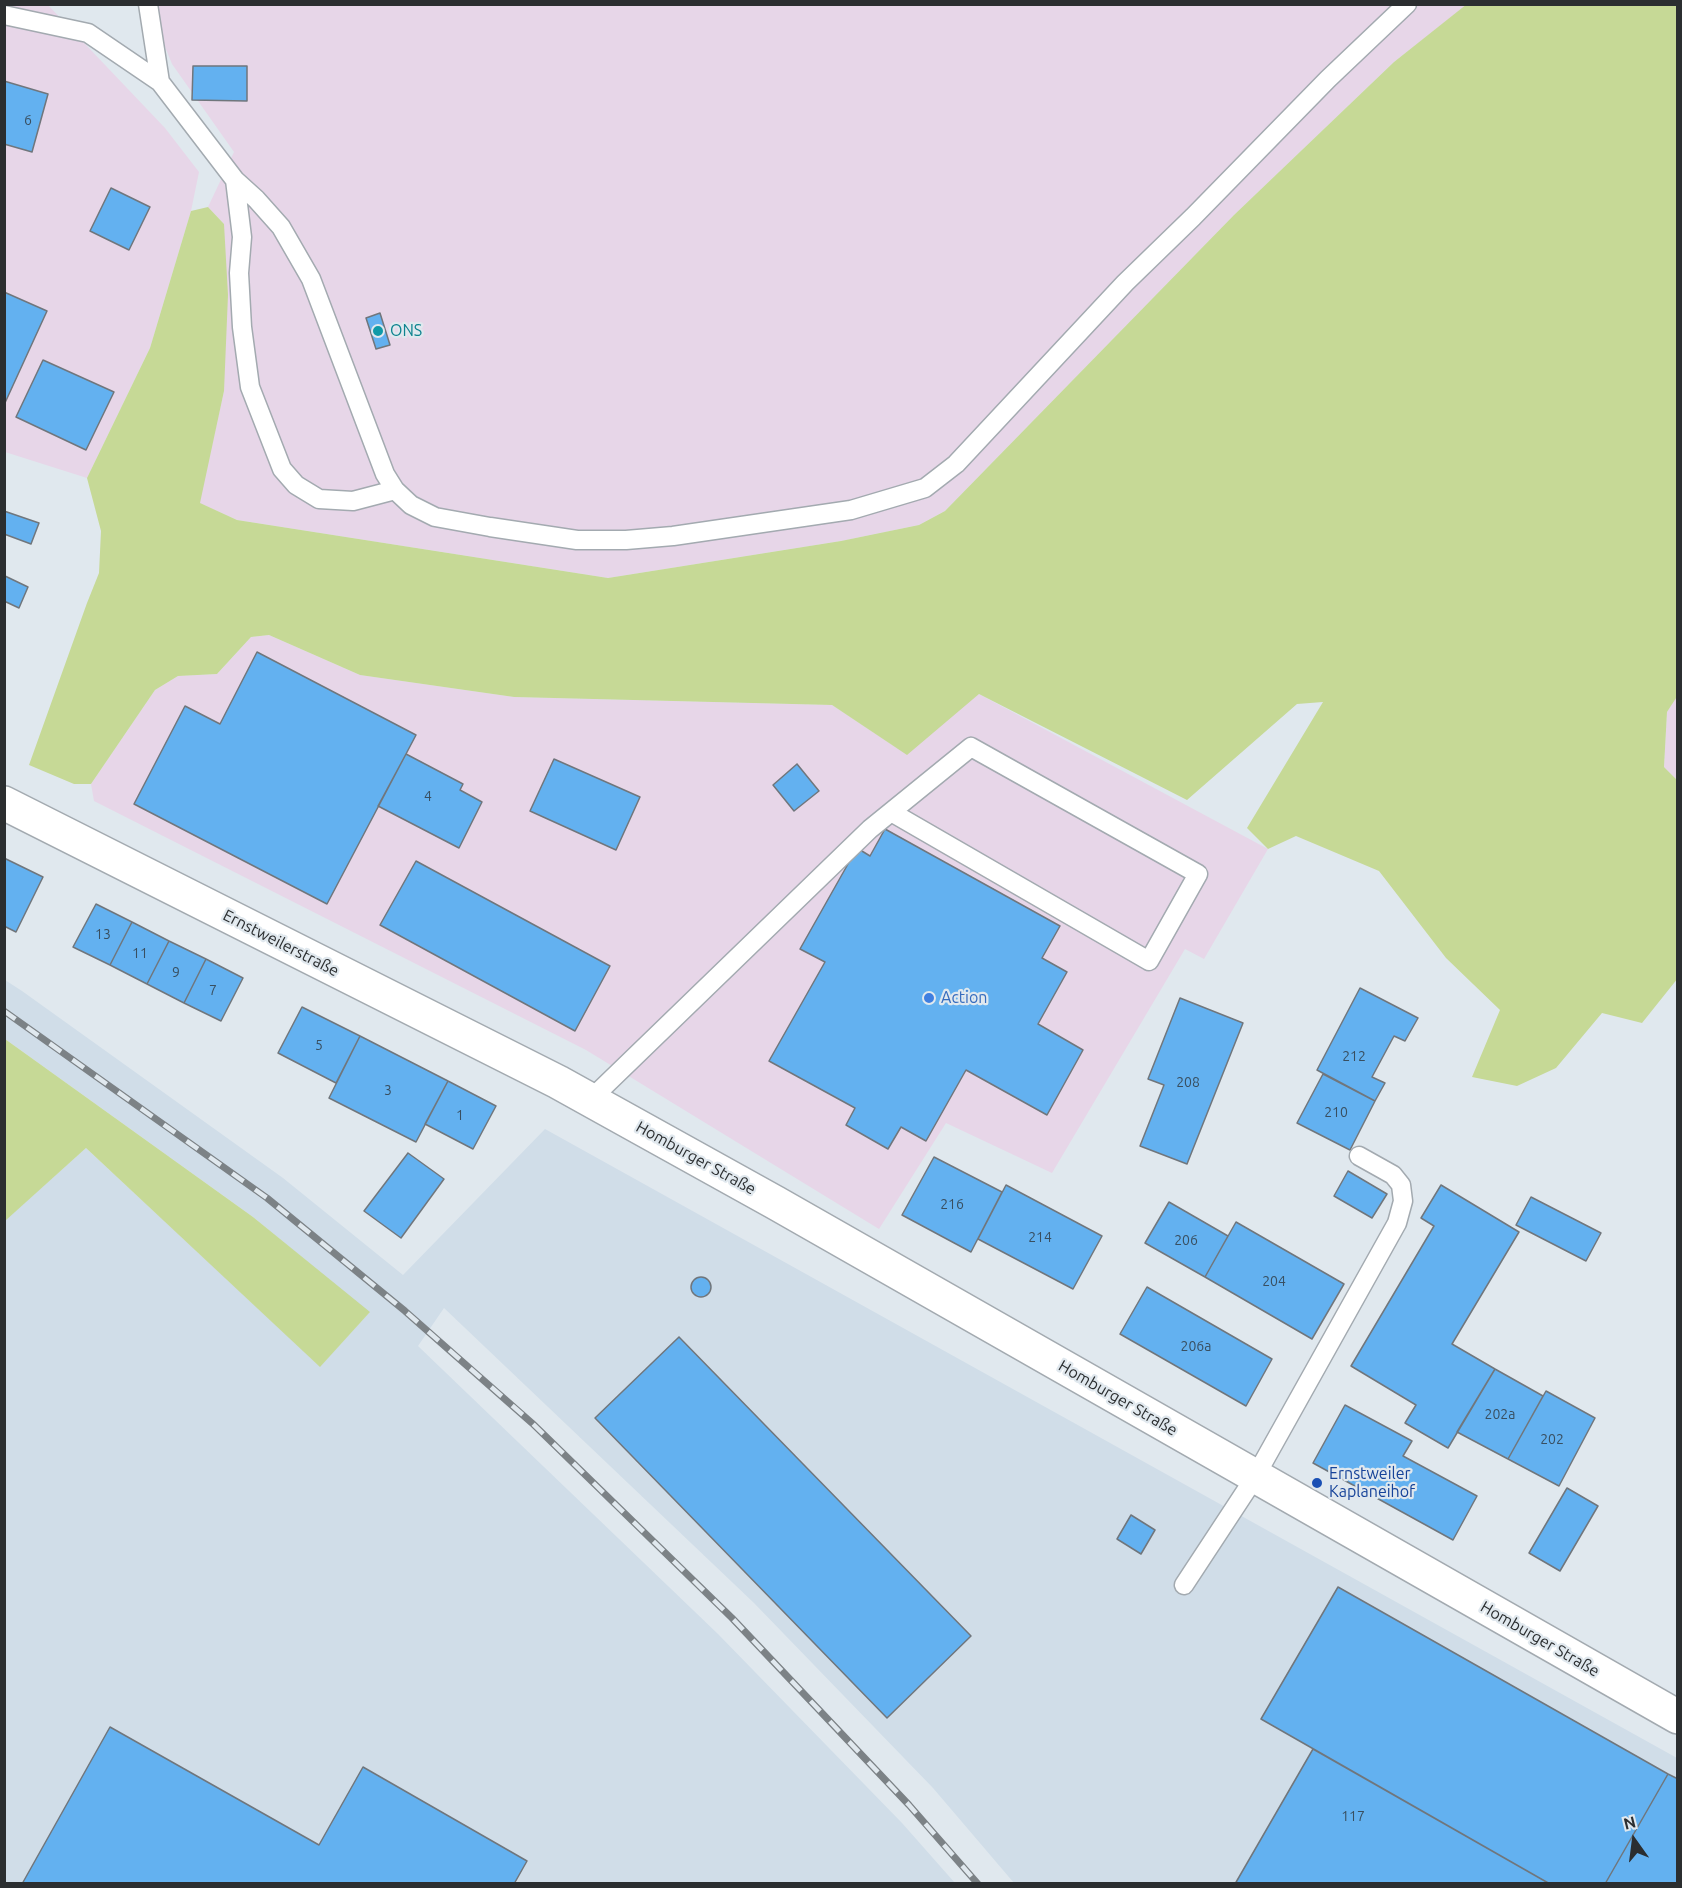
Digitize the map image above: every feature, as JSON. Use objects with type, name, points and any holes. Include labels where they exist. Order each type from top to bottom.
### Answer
[{"type":"main road","name":"Ernstweilerstraße","points":[[4,803],[558,1082]]},
{"type":"main road","name":"Homburger Straße","points":[[558,1082],[787,1209],[1677,1717]]},
{"type":"lane","points":[[147,4],[160,82]]},
{"type":"lane","points":[[4,15],[88,33],[160,82],[235,180],[281,227],[311,279],[385,474],[394,490],[411,505],[435,517],[490,527],[586,540],[626,540],[673,536],[851,510],[925,488],[956,464],[1125,283],[1328,79],[1407,4]]},
{"type":"lane","points":[[235,180],[242,237],[239,273],[242,327],[250,387],[282,469],[296,485],[319,499],[353,501],[394,490]]},
{"type":"lane","points":[[590,1100],[870,829],[971,747],[1198,874],[1149,961],[891,812]]},
{"type":"lane","points":[[1184,1585],[1256,1477],[1397,1223],[1403,1201],[1401,1185],[1393,1175],[1359,1156]]},
{"type":"shaded area","points":[[4,5],[48,5],[165,128],[199,172],[191,211],[150,348],[87,478],[5,452]]},
{"type":"shaded area","points":[[148,5],[1467,5],[1394,62],[1234,215],[945,511],[919,525],[841,541],[608,578],[237,520],[199,503],[224,391],[224,224],[208,207],[234,152],[172,64]]},
{"type":"shaded area","points":[[269,635],[360,675],[514,697],[832,705],[897,748],[979,694],[1268,849],[1204,959],[1185,949],[1052,1173],[946,1123],[879,1229],[586,1050],[94,801],[91,784],[155,690],[178,676],[217,674],[251,637]]},
{"type":"shaded area","points":[[1677,695],[1677,780],[1664,767],[1667,712]]},
{"type":"shaded area","points":[[5,980],[283,1178],[403,1275],[545,1129],[1677,1758],[1677,1883],[1014,1883],[933,1788],[754,1603],[444,1308],[418,1346],[718,1634],[902,1823],[955,1883],[5,1883],[4,1221],[86,1148],[320,1366],[369,1313],[253,1217],[5,1039]]},
{"type":"green space","points":[[1467,4],[1677,5],[1678,695],[1667,712],[1664,767],[1677,780],[1678,978],[1642,1023],[1602,1013],[1556,1068],[1517,1086],[1472,1077],[1500,1010],[1446,958],[1379,871],[1296,836],[1268,849],[1247,828],[1323,702],[1297,704],[1187,800],[979,694],[907,755],[832,705],[514,697],[360,675],[269,635],[251,637],[217,674],[178,676],[155,690],[91,784],[74,784],[29,765],[99,573],[101,531],[87,478],[150,348],[191,211],[208,207],[224,224],[228,295],[224,391],[200,503],[237,520],[608,578],[841,541],[919,525],[945,511],[1234,215],[1394,62]]},
{"type":"green space","points":[[5,1039],[253,1217],[370,1312],[320,1367],[86,1148],[5,1221]]},
{"type":"building","points":[[193,66],[247,66],[247,101],[192,100]]},
{"type":"building","points":[[4,81],[48,94],[32,152],[4,144]]},
{"type":"building","points":[[111,188],[150,207],[129,250],[90,231]]},
{"type":"building","points":[[4,292],[47,311],[4,405]]},
{"type":"building","name":"ONS","points":[[380,313],[390,345],[376,349],[366,318]]},
{"type":"building","points":[[43,360],[114,392],[86,450],[16,417]]},
{"type":"building","points":[[4,511],[39,523],[31,544],[4,534]]},
{"type":"building","points":[[5,576],[28,587],[19,608],[4,601]]},
{"type":"building","points":[[257,652],[416,735],[327,904],[134,804],[185,706],[220,724]]},
{"type":"building","points":[[406,754],[463,784],[460,790],[482,802],[459,848],[378,806]]},
{"type":"building","points":[[554,759],[640,797],[616,850],[530,811]]},
{"type":"building","points":[[797,764],[819,791],[794,811],[773,785]]},
{"type":"building","name":"Action","points":[[885,829],[1060,926],[1042,958],[1067,972],[1038,1024],[1083,1050],[1047,1115],[966,1070],[926,1141],[901,1127],[888,1149],[846,1125],[855,1108],[769,1061],[825,962],[800,949],[857,848],[870,856]]},
{"type":"building","points":[[4,858],[43,877],[16,932],[4,926]]},
{"type":"building","points":[[416,861],[610,966],[575,1031],[380,925]]},
{"type":"building","points":[[96,904],[132,922],[110,965],[73,947]]},
{"type":"building","points":[[132,922],[169,941],[147,984],[110,965]]},
{"type":"building","points":[[169,941],[206,959],[184,1003],[147,984]]},
{"type":"building","points":[[206,959],[243,978],[221,1021],[184,1003]]},
{"type":"building","points":[[1360,988],[1418,1018],[1405,1041],[1394,1036],[1372,1077],[1385,1083],[1375,1101],[1317,1070]]},
{"type":"building","points":[[1180,998],[1243,1023],[1187,1164],[1140,1146],[1164,1085],[1148,1079]]},
{"type":"building","points":[[302,1007],[360,1036],[336,1083],[278,1053]]},
{"type":"building","points":[[360,1036],[448,1081],[416,1142],[329,1098]]},
{"type":"building","points":[[1323,1074],[1375,1101],[1350,1150],[1297,1123]]},
{"type":"building","points":[[448,1081],[496,1106],[473,1149],[425,1124]]},
{"type":"building","points":[[408,1153],[444,1179],[401,1238],[364,1211]]},
{"type":"building","points":[[934,1157],[1002,1192],[971,1252],[902,1215]]},
{"type":"building","points":[[1348,1171],[1387,1194],[1372,1218],[1334,1196]]},
{"type":"building","points":[[1006,1185],[1102,1236],[1073,1289],[978,1239]]},
{"type":"building","points":[[1441,1185],[1519,1232],[1452,1344],[1495,1369],[1448,1448],[1405,1423],[1416,1405],[1351,1366],[1434,1226],[1421,1218]]},
{"type":"building","points":[[1531,1197],[1601,1233],[1586,1261],[1516,1225]]},
{"type":"building","points":[[1169,1202],[1228,1236],[1205,1277],[1145,1243]]},
{"type":"building","points":[[1236,1222],[1344,1284],[1312,1339],[1205,1277]]},
{"type":"building","points":[[701,1277],[708,1280],[711,1287],[708,1294],[701,1297],[694,1294],[691,1287],[694,1280]]},
{"type":"building","points":[[1147,1287],[1272,1359],[1246,1406],[1120,1334]]},
{"type":"building","points":[[679,1337],[971,1636],[887,1718],[595,1418]]},
{"type":"building","points":[[1495,1369],[1543,1396],[1508,1459],[1457,1432]]},
{"type":"building","points":[[1546,1391],[1595,1418],[1559,1486],[1508,1459]]},
{"type":"building","points":[[1345,1405],[1412,1441],[1403,1456],[1477,1496],[1453,1540],[1313,1463]]},
{"type":"building","points":[[1567,1488],[1598,1506],[1560,1571],[1529,1553]]},
{"type":"building","points":[[1131,1515],[1155,1530],[1141,1554],[1117,1539]]},
{"type":"building","points":[[1338,1587],[1668,1774],[1605,1884],[1550,1884],[1261,1719]]},
{"type":"building","points":[[110,1727],[319,1845],[363,1767],[527,1861],[514,1884],[22,1884]]},
{"type":"building","points":[[1313,1749],[1550,1884],[1235,1884]]},
{"type":"building","points":[[1668,1774],[1678,1779],[1678,1884],[1605,1884]]},
{"type":"railway","points":[[4,1011],[267,1198],[405,1311],[532,1423],[732,1618],[909,1805],[978,1884]]},
{"type":"place","name":"ONS","points":[[378,331]]},
{"type":"place","name":"Action","points":[[929,998]]},
{"type":"place","name":"Ernstweiler Kaplaneihof","points":[[1317,1483]]}]
